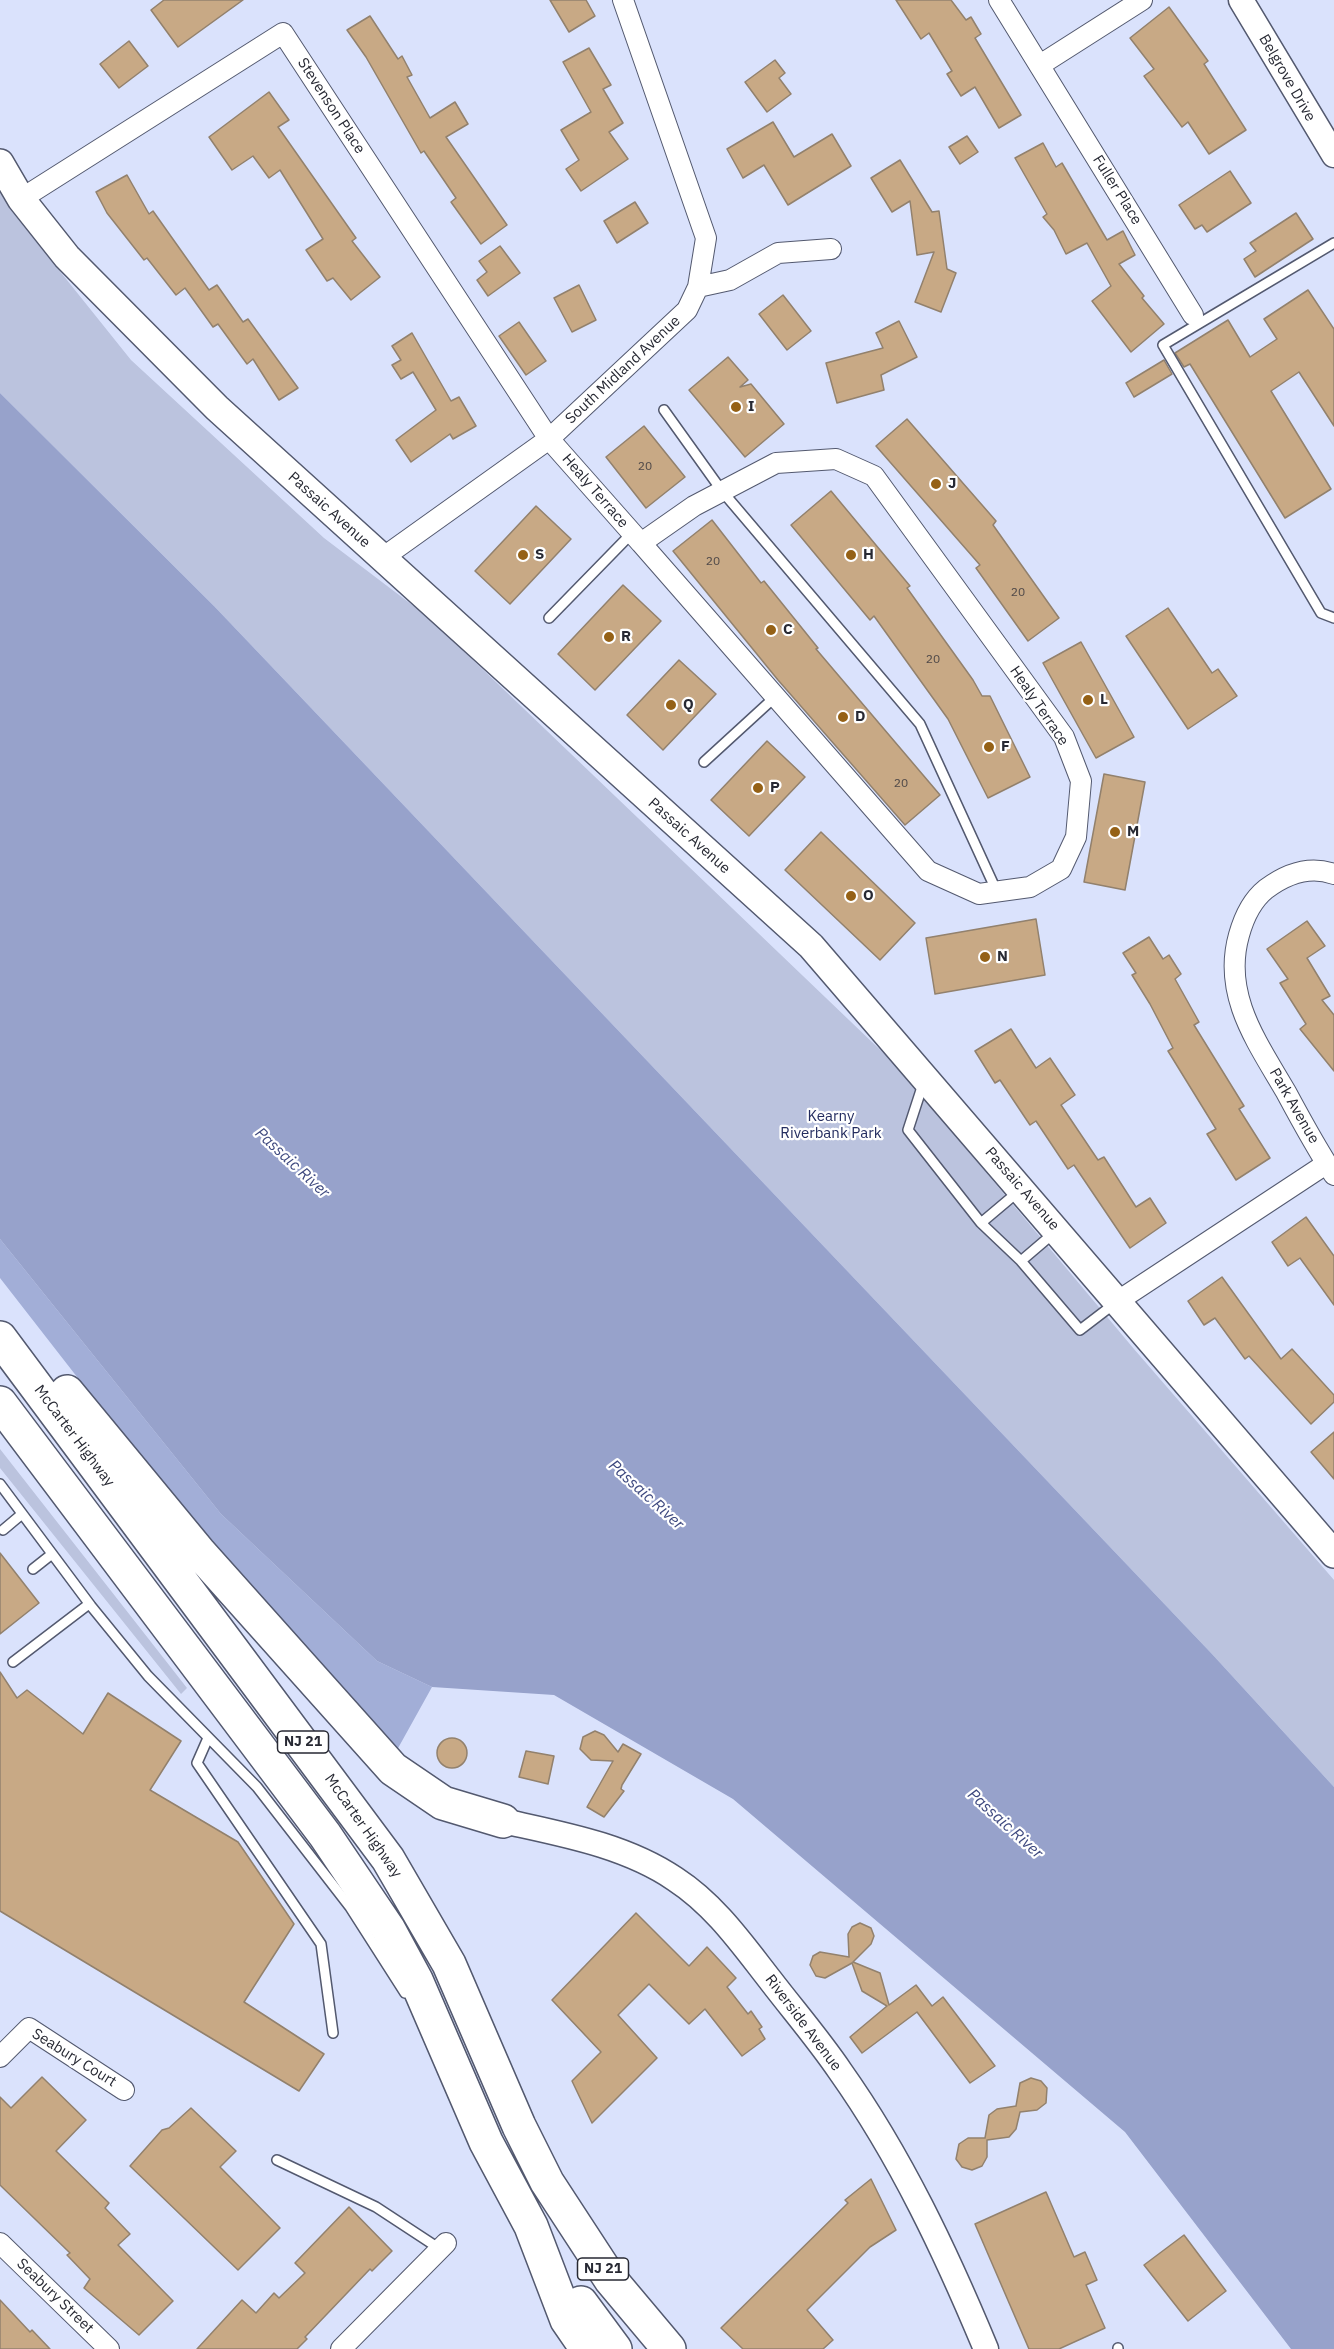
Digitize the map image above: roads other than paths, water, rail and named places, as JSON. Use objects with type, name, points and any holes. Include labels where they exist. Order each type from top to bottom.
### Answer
[{"type":"highway","points":[[0,1313],[176,1525],[372,1748],[393,1769],[443,1803],[503,1821]]},
{"type":"highway","name":"McCarter Highway","points":[[0,1338],[388,1859],[449,1964],[519,2126],[547,2182],[611,2280],[669,2349]]},
{"type":"highway","name":"NJ 21","points":[[0,1403],[360,1885],[416,1980],[486,2142],[531,2226],[571,2289],[615,2349]]},
{"type":"highway","points":[[531,2226],[567,2320],[587,2349]]},
{"type":"main road","name":"Passaic Avenue","points":[[0,163],[21,199],[67,257],[119,313],[217,408],[381,559],[811,946],[1334,1554]]},
{"type":"street","name":"South Midland Avenue","points":[[381,559],[549,439],[687,310],[698,287],[706,238],[623,0]]},
{"type":"street","name":"Fuller Place","points":[[999,0],[1193,315]]},
{"type":"street","points":[[1040,65],[1143,0]]},
{"type":"street","name":"Belgrove Drive","points":[[1241,0],[1334,153]]},
{"type":"street","name":"Stevenson Place","points":[[21,199],[283,33],[549,439]]},
{"type":"street","points":[[698,287],[730,280],[778,253],[831,249]]},
{"type":"street","name":"Healy Terrace","points":[[549,439],[928,871],[979,894],[1030,887],[1061,869],[1076,837],[1081,781],[1064,737],[874,476],[836,459],[776,464],[636,538]]},
{"type":"street","name":"Park Avenue","points":[[1118,1301],[1330,1169],[1246,1022],[1234,981],[1234,953],[1242,922],[1256,897],[1278,879],[1304,870],[1334,874]]},
{"type":"street","name":"Riverside Avenue","points":[[503,1821],[568,1836],[642,1862],[673,1877],[700,1897],[725,1923],[841,2072],[877,2127],[939,2242],[986,2349]]},
{"type":"street","name":"Seabury Court","points":[[0,2057],[29,2028],[124,2090]]},
{"type":"street","name":"Seabury Street","points":[[0,2244],[109,2349]]},
{"type":"street","points":[[341,2349],[443,2246]]},
{"type":"lane","points":[[1334,243],[1163,345],[1321,613],[1334,618]]},
{"type":"lane","points":[[664,410],[722,491],[920,724],[997,892]]},
{"type":"lane","points":[[549,618],[636,538]]},
{"type":"lane","points":[[704,762],[775,697]]},
{"type":"lane","points":[[925,1078],[908,1130],[981,1224],[1021,1261],[1080,1330],[1118,1301]]},
{"type":"lane","points":[[981,1224],[1021,1189]]},
{"type":"lane","points":[[1021,1261],[1057,1230]]},
{"type":"lane","points":[[0,1484],[89,1604],[148,1676],[257,1787],[322,1869],[379,1950],[411,2003]]},
{"type":"lane","points":[[3,1530],[22,1514]]},
{"type":"lane","points":[[33,1569],[52,1554]]},
{"type":"lane","points":[[13,1662],[89,1604]]},
{"type":"lane","points":[[208,1738],[197,1763],[321,1944],[333,2033]]},
{"type":"lane","points":[[422,2022],[462,2090]]},
{"type":"lane","points":[[277,2160],[376,2207],[443,2246]]},
{"type":"water","name":"Passaic River","points":[[0,393],[214,606],[1212,1654],[1334,1787],[1334,2349],[1291,2349],[1125,2132],[733,1799],[554,1695],[432,1687],[377,1661],[221,1514],[0,1239]]},
{"type":"place","name":"I","points":[[736,407]]},
{"type":"place","name":"J","points":[[936,484]]},
{"type":"place","name":"S","points":[[523,555]]},
{"type":"place","name":"H","points":[[851,555]]},
{"type":"place","name":"C","points":[[771,630]]},
{"type":"place","name":"R","points":[[609,637]]},
{"type":"place","name":"L","points":[[1088,700]]},
{"type":"place","name":"Q","points":[[671,705]]},
{"type":"place","name":"D","points":[[843,717]]},
{"type":"place","name":"F","points":[[989,747]]},
{"type":"place","name":"P","points":[[758,788]]},
{"type":"place","name":"M","points":[[1115,832]]},
{"type":"place","name":"O","points":[[851,896]]},
{"type":"place","name":"N","points":[[985,957]]},
{"type":"park label","name":"Kearny Riverbank Park","points":[[831,1126]]}]
